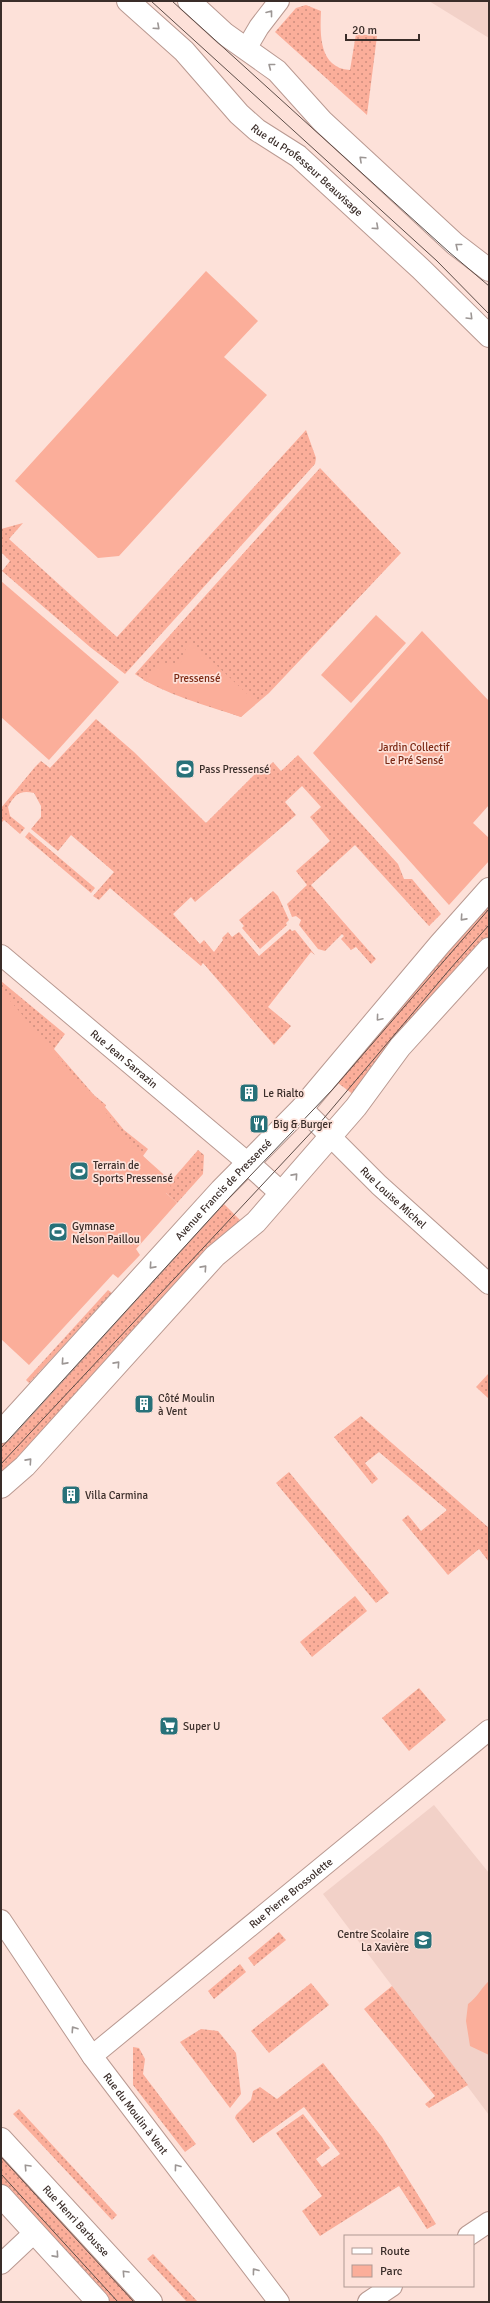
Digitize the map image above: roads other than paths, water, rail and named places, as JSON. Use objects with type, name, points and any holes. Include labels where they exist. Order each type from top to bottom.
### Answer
[{"type":"street","name":"Rue du Professeur Beauvisage","points":[[128,1],[184,52],[239,114],[257,130],[298,156],[421,268],[489,336]]},
{"type":"street","points":[[189,1],[225,34],[277,71],[322,121],[455,244],[489,270]]},
{"type":"street","points":[[246,49],[259,27],[279,1]]},
{"type":"street","name":"Avenue Francis de Pressensé","points":[[1,1432],[248,1163],[302,1108],[440,944],[489,889]]},
{"type":"street","points":[[1,1487],[25,1466],[215,1256],[256,1222],[280,1192],[356,1107],[400,1047],[489,949]]},
{"type":"street","name":"Rue Jean Sarrazin","points":[[1,955],[248,1163]]},
{"type":"street","name":"Rue Louise Michel","points":[[302,1108],[331,1135],[349,1156],[379,1186],[489,1284]]},
{"type":"street","points":[[248,1163],[280,1192]]},
{"type":"street","name":"Rue Pierre Brossolette","points":[[92,2056],[489,1730]]},
{"type":"street","name":"Rue du Moulin à Vent","points":[[1,1920],[92,2056],[279,2302]]},
{"type":"street","name":"Rue Henri Barbusse","points":[[1,2139],[151,2302]]},
{"type":"street","points":[[1,2196],[98,2302]]},
{"type":"street","points":[[470,2235],[489,2222]]},
{"type":"street","points":[[1,2264],[35,2232]]},
{"type":"street","points":[[368,2302],[390,2287]]},
{"type":"tram line","points":[[151,1],[437,261],[489,314]]},
{"type":"tram line","points":[[172,1],[449,252],[489,286]]},
{"type":"tram line","points":[[1,1448],[229,1198],[333,1089],[489,909]]},
{"type":"tram line","points":[[1,1464],[319,1124],[489,925]]},
{"type":"tram line","points":[[1,2157],[134,2302]]},
{"type":"tram line","points":[[1,2174],[118,2302]]},
{"type":"place","name":"Pass Pressensé","points":[[185,769]]},
{"type":"place","name":"Le Rialto","points":[[249,1093]]},
{"type":"place","name":"Big & Burger","points":[[259,1124]]},
{"type":"place","name":"Terrain de Sports Pressensé","points":[[79,1171]]},
{"type":"place","name":"Gymnase Nelson Paillou","points":[[58,1232]]},
{"type":"place","name":"Côté Moulin à Vent","points":[[144,1404]]},
{"type":"place","name":"Villa Carmina","points":[[71,1495]]},
{"type":"place","name":"Super U","points":[[169,1726]]},
{"type":"place","name":"Centre Scolaire La Xavière","points":[[423,1940]]},
{"type":"park label","name":"Pressensé","points":[[197,678]]},
{"type":"park label","name":"Jardin Collectif Le Pré Sensé","points":[[414,753]]}]
